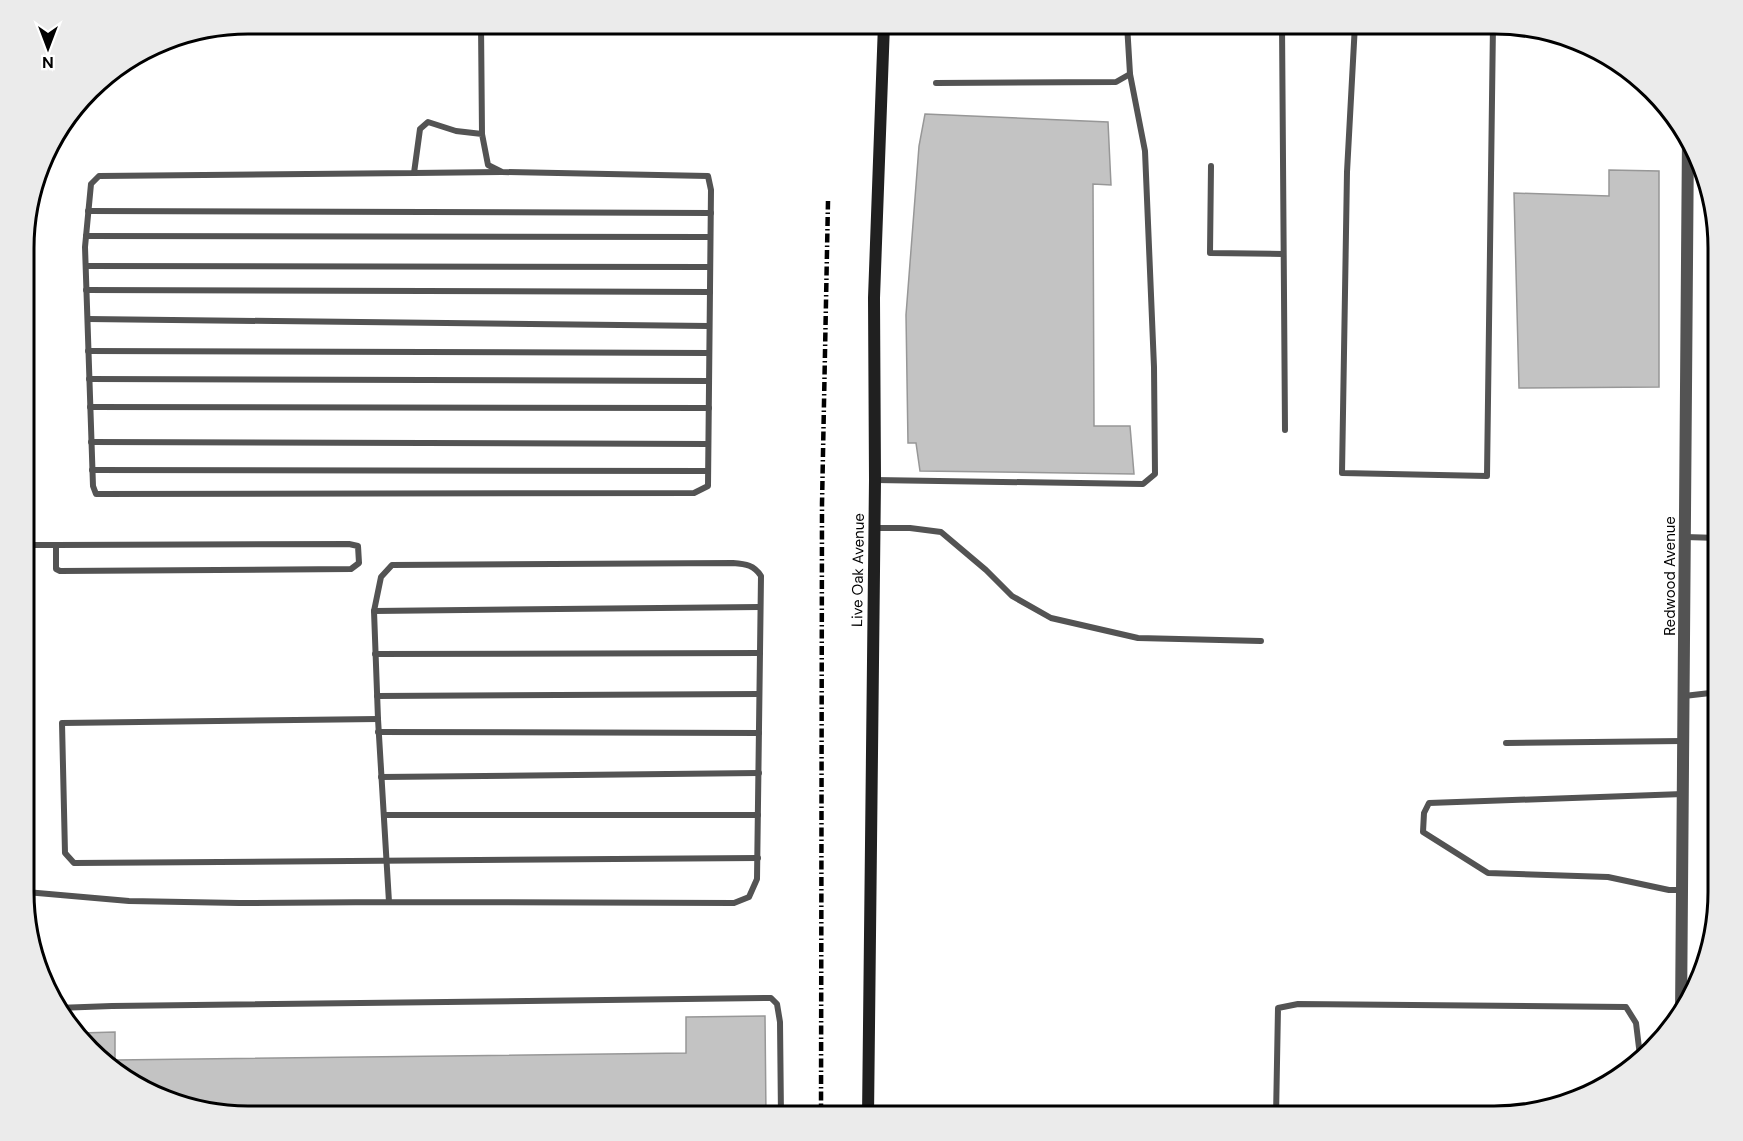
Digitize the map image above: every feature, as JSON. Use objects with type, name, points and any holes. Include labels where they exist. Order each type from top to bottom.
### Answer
[{"type":"street","name":"Live Oak Avenue","points":[[868,1106],[875,480],[874,298],[884,34]]},
{"type":"street","name":"Redwood Avenue","points":[[1681,997],[1688,158]]},
{"type":"lane","points":[[481,34],[482,135],[488,165],[502,171]]},
{"type":"lane","points":[[875,480],[1143,484],[1155,474],[1154,367],[1145,151],[1130,74],[1128,34]]},
{"type":"lane","points":[[1282,34],[1285,430]]},
{"type":"lane","points":[[1354,34],[1347,171],[1342,473],[1487,476],[1493,34]]},
{"type":"lane","points":[[936,83],[1116,82],[1130,74]]},
{"type":"lane","points":[[414,173],[420,129],[428,122],[470,135],[482,135]]},
{"type":"lane","points":[[1210,166],[1210,253],[1283,254]]},
{"type":"lane","points":[[502,171],[708,176],[711,190],[708,486],[694,493],[96,494],[92,470],[86,290],[86,236],[91,184],[99,176],[414,173],[502,171]]},
{"type":"lane","points":[[88,211],[711,213]]},
{"type":"lane","points":[[86,236],[710,237]]},
{"type":"lane","points":[[86,266],[710,267]]},
{"type":"lane","points":[[86,290],[710,292]]},
{"type":"lane","points":[[88,319],[710,326]]},
{"type":"lane","points":[[88,351],[709,353]]},
{"type":"lane","points":[[89,380],[709,381]]},
{"type":"lane","points":[[90,407],[709,408]]},
{"type":"lane","points":[[91,442],[708,444]]},
{"type":"lane","points":[[92,470],[708,471]]},
{"type":"lane","points":[[873,528],[910,528],[941,532],[986,570],[1012,596],[1051,618],[1138,638],[1261,641]]},
{"type":"lane","points":[[1685,537],[1708,538]]},
{"type":"lane","points":[[34,545],[349,544],[358,546],[360,556],[359,563],[351,569],[60,571],[56,569],[56,545]]},
{"type":"lane","points":[[34,893],[129,901],[239,903],[389,903],[734,903],[749,897],[757,879],[758,858],[761,576],[756,569],[747,564],[392,565],[381,577],[374,611],[378,732],[389,903]]},
{"type":"lane","points":[[374,611],[760,607]]},
{"type":"lane","points":[[375,654],[760,652]]},
{"type":"lane","points":[[1684,696],[1708,693]]},
{"type":"lane","points":[[377,696],[759,694]]},
{"type":"lane","points":[[378,719],[62,723],[65,854],[74,863],[758,858]]},
{"type":"lane","points":[[378,732],[759,733]]},
{"type":"lane","points":[[1506,743],[1683,741]]},
{"type":"lane","points":[[381,777],[759,772]]},
{"type":"lane","points":[[1682,890],[1669,890],[1608,877],[1488,873],[1423,832],[1425,813],[1429,803],[1683,794]]},
{"type":"lane","points":[[384,815],[758,815]]},
{"type":"lane","points":[[69,1008],[771,998],[777,1004],[780,1022],[781,1106]]},
{"type":"lane","points":[[1276,1106],[1278,1008],[1298,1004],[1626,1007],[1636,1023],[1639,1050]]},
{"type":"building","points":[[925,114],[1108,122],[1111,185],[1093,184],[1094,426],[1130,426],[1134,474],[920,471],[916,443],[908,443],[906,315],[919,146]]},
{"type":"building","points":[[1609,170],[1659,171],[1659,387],[1519,388],[1514,193],[1609,196]]},
{"type":"building","points":[[765,1016],[766,1106],[235,1106],[193,1099],[167,1090],[142,1078],[116,1060],[686,1053],[686,1017]]},
{"type":"building","points":[[115,1032],[115,1059],[88,1033]]},
{"type":"railway","points":[[821,1106],[822,504],[828,201]]}]
